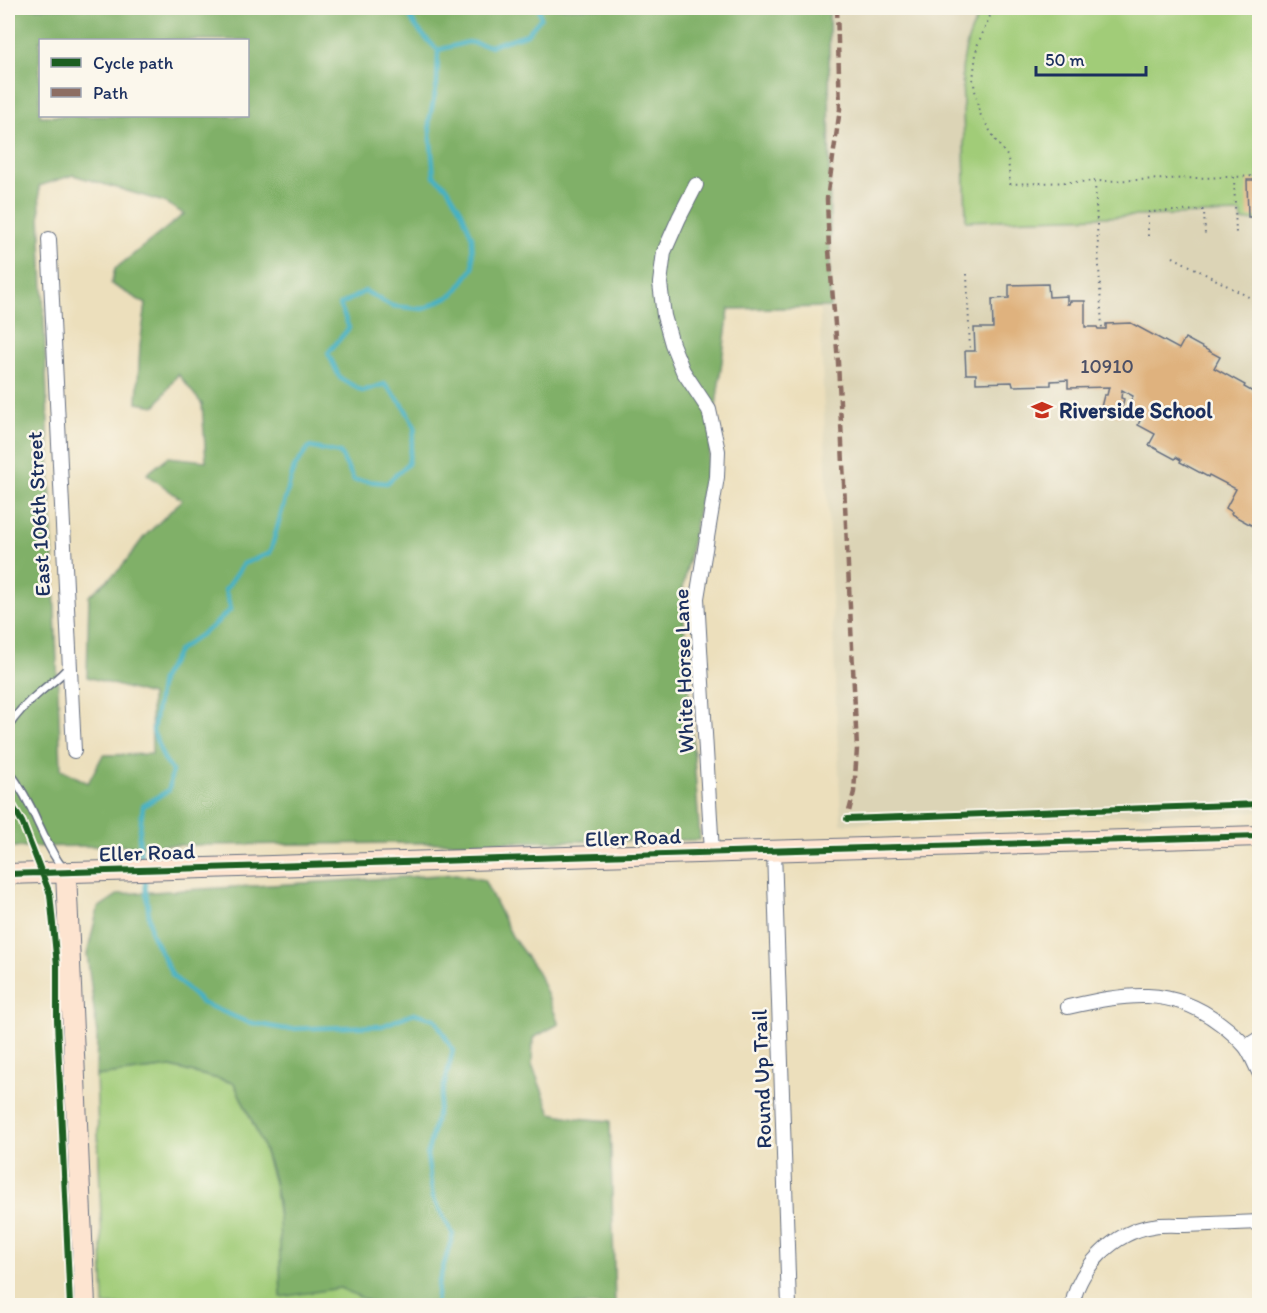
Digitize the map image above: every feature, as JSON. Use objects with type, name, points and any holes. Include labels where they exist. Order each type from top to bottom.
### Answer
[{"type":"street","name":"White Horse Lane","points":[[696,185],[664,252],[660,283],[664,316],[672,344],[683,370],[709,410],[718,451],[717,477],[698,598],[712,852]]},
{"type":"street","name":"East 106th Street","points":[[49,239],[74,751]]},
{"type":"street","name":"Eller Road","points":[[8,874],[1260,836]]},
{"type":"street","name":"Round Up Trail","points":[[774,851],[789,1305]]},
{"type":"street","points":[[66,872],[85,1305]]},
{"type":"street","points":[[1068,1007],[1106,998],[1132,996],[1154,996],[1177,1001],[1205,1011],[1228,1029],[1246,1047],[1260,1074]]},
{"type":"street","points":[[1246,1047],[1260,1038]]},
{"type":"street","points":[[1072,1305],[1074,1294],[1089,1266],[1105,1248],[1132,1232],[1153,1226],[1260,1222]]},
{"type":"lane","points":[[8,728],[14,717],[41,691],[56,681],[70,664]]},
{"type":"lane","points":[[8,770],[27,799],[54,858],[66,872]]},
{"type":"path","points":[[999,8],[990,16],[977,46],[973,79],[979,112],[1008,157],[1010,184],[1260,176]]},
{"type":"path","points":[[1234,177],[1236,234]]},
{"type":"path","points":[[1095,182],[1102,329]]},
{"type":"path","points":[[1148,236],[1148,212],[1204,210],[1205,235]]},
{"type":"path","points":[[1173,257],[1260,303]]},
{"type":"path","points":[[967,274],[970,351]]},
{"type":"path","points":[[1256,396],[1260,390]]},
{"type":"shaded area","name":"Riverside School","points":[[807,8],[1259,8],[1259,812],[841,824]]},
{"type":"green space","points":[[8,8],[829,8],[830,307],[729,309],[710,451],[682,593],[700,840],[8,847]],"holes":[[[73,175],[164,202],[184,214],[115,269],[111,284],[146,304],[140,345],[137,403],[156,406],[178,374],[202,404],[206,461],[168,457],[147,474],[182,500],[144,537],[120,569],[89,596],[87,677],[151,695],[152,754],[103,755],[88,783],[61,769],[39,186]]]},
{"type":"green space","points":[[984,8],[1259,8],[1259,220],[1242,221],[1241,213],[966,221],[962,70],[969,38]]},
{"type":"green space","points":[[456,874],[484,880],[513,938],[538,972],[559,1024],[533,1038],[532,1065],[551,1113],[610,1121],[615,1305],[378,1305],[340,1288],[281,1297],[279,1224],[274,1181],[262,1143],[234,1083],[171,1067],[96,1076],[97,1034],[87,954],[98,908],[119,894]]},
{"type":"green space","points":[[171,1067],[234,1083],[262,1142],[274,1183],[279,1219],[340,1288],[378,1305],[104,1305],[96,1076]]},
{"type":"building","points":[[1247,180],[1260,180],[1260,217],[1248,217]]},
{"type":"building","points":[[1048,284],[1049,297],[1067,296],[1067,304],[1070,301],[1085,301],[1085,327],[1106,329],[1106,324],[1131,323],[1179,349],[1185,338],[1220,357],[1214,368],[1245,385],[1244,387],[1260,398],[1260,530],[1231,514],[1232,512],[1226,508],[1236,489],[1209,475],[1208,477],[1180,462],[1181,460],[1176,457],[1175,459],[1149,445],[1155,434],[1138,425],[1142,416],[1127,408],[1133,396],[1122,390],[1121,398],[1124,399],[1120,416],[1100,411],[1104,395],[1107,395],[1109,387],[1068,388],[1068,380],[1051,381],[1051,385],[1013,386],[1012,382],[976,383],[976,374],[966,374],[965,351],[975,351],[974,328],[993,328],[992,299],[1009,298],[1009,285]]},
{"type":"waterway","points":[[142,864],[139,837],[143,806],[169,790],[172,771],[163,757],[153,731],[161,680],[179,650],[213,626],[231,609],[225,590],[243,564],[270,553],[294,468],[309,447],[340,453],[354,480],[387,483],[408,464],[415,427],[403,405],[385,384],[362,391],[340,378],[328,353],[349,328],[340,305],[365,291],[392,306],[423,309],[454,294],[473,268],[472,237],[462,212],[447,187],[434,176],[429,121],[437,84],[438,50],[415,26],[407,8]]},
{"type":"waterway","points":[[438,50],[468,42],[490,46],[527,34],[541,18],[539,8]]},
{"type":"waterway","points":[[144,875],[151,933],[173,976],[202,1003],[247,1022],[285,1029],[382,1026],[414,1013],[435,1019],[453,1050],[427,1155],[433,1198],[453,1234],[438,1285],[436,1306]]},
{"type":"marked path","points":[[837,8],[840,109],[827,199],[838,362],[857,749],[854,792],[847,819]]},
{"type":"cycle path","points":[[8,798],[22,822],[50,894],[57,965],[57,1020],[70,1306]]},
{"type":"cycle path","points":[[847,819],[1260,804]]},
{"type":"cycle path","points":[[8,874],[1260,836]]},
{"type":"place","name":"Riverside School","points":[[1042,410]]}]
